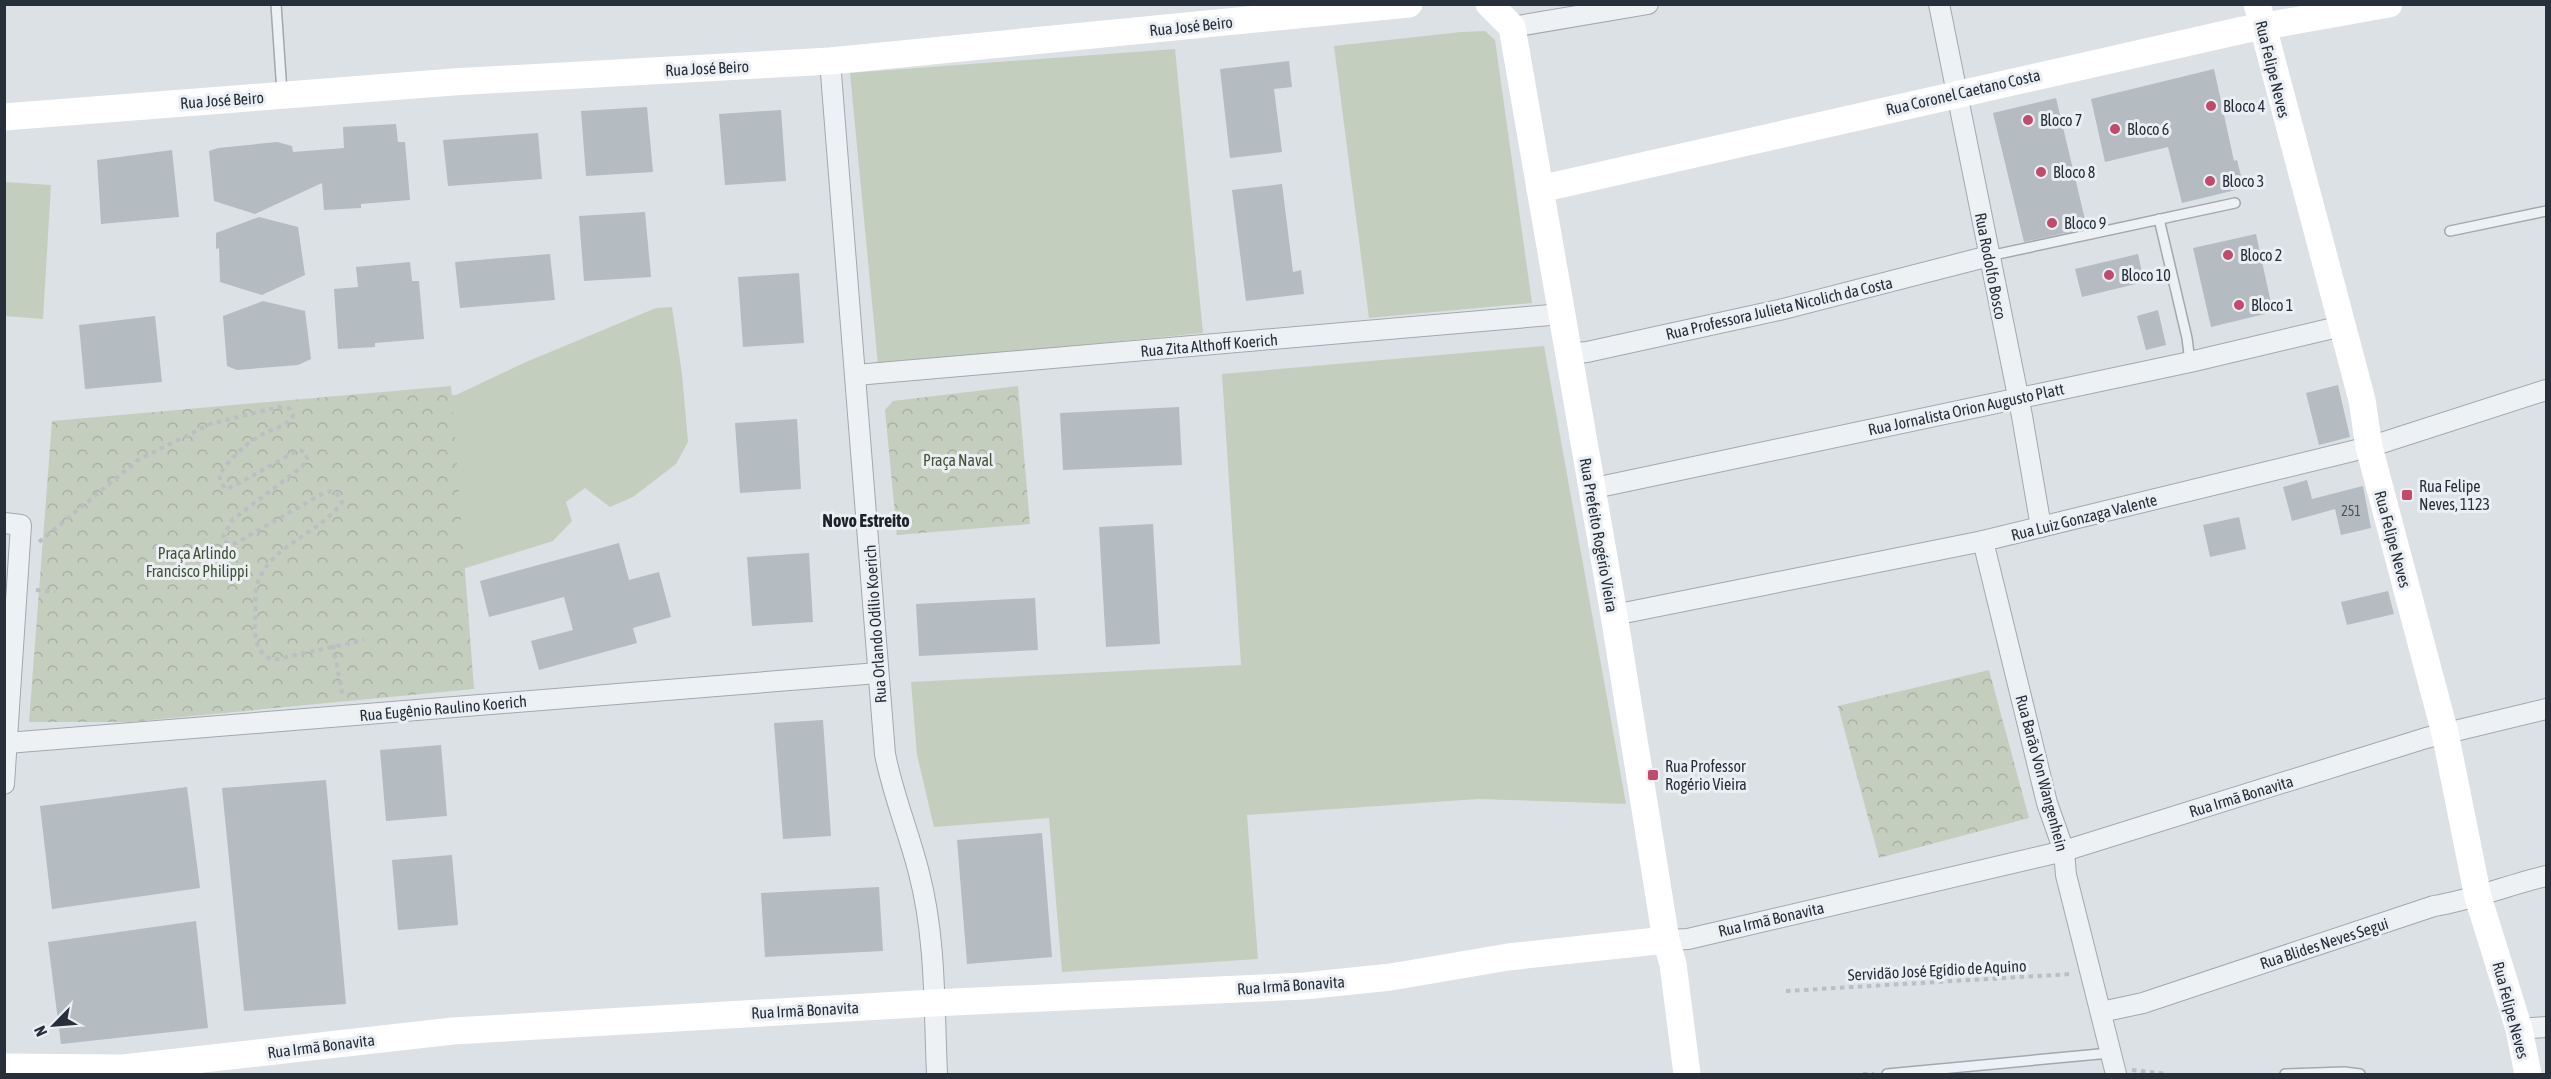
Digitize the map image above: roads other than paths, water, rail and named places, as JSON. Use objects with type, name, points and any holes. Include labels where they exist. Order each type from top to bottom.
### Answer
[{"type":"street","name":"Rua José Beiro","points":[[4,117],[453,82],[830,60],[1409,4]]},
{"type":"street","points":[[1489,4],[1512,27],[1648,4]]},
{"type":"street","name":"Rua Rodolfo Bosco","points":[[1939,4],[2018,397],[2041,527]]},
{"type":"street","name":"Rua Coronel Caetano Costa","points":[[1540,189],[1957,93],[2260,15],[2389,4]]},
{"type":"street","name":"Rua Felipe Neves","points":[[2260,15],[2362,400],[2369,447],[2445,733],[2478,897],[2519,1029],[2528,1074]]},
{"type":"street","name":"Rua Prefeito Rogério Vieira","points":[[1512,27],[1590,489],[1614,615],[1666,940],[1673,964],[1687,1074]]},
{"type":"street","name":"Rua Orlando Odílio Koerich","points":[[830,60],[885,754],[891,784],[919,873],[926,906],[937,1074]]},
{"type":"street","name":"Rua Professora Julieta Nicolich da Costa","points":[[1567,354],[1587,352],[1779,310],[1989,256]]},
{"type":"street","name":"Rua Zita Althoff Koerich","points":[[856,375],[1562,314]]},
{"type":"street","name":"Rua Jornalista Orion Augusto Platt","points":[[1590,489],[2190,362],[2342,326]]},
{"type":"street","name":"Rua Luiz Gonzaga Valente","points":[[1614,615],[1983,541],[2369,447],[2547,390]]},
{"type":"street","points":[[4,784],[8,671],[19,557],[13,524]]},
{"type":"street","name":"Rua Barão Von Wangenhein","points":[[1983,541],[2047,803],[2064,851],[2066,875],[2113,1065]]},
{"type":"street","name":"Rua Eugênio Raulino Koerich","points":[[7,743],[878,673]]},
{"type":"street","name":"Rua Irmã Bonavita","points":[[4,1067],[123,1068],[453,1031],[933,1003],[1304,986],[1390,977],[1508,957],[1688,939],[2064,851],[2445,733],[2547,709]]},
{"type":"street","name":"Rua Blides Neves Segui","points":[[2101,1012],[2143,1003],[2434,906],[2478,897],[2507,885],[2547,876]]},
{"type":"street","points":[[2519,1029],[2547,1027]]},
{"type":"lane","points":[[276,4],[282,96]]},
{"type":"lane","points":[[1989,256],[2235,203]]},
{"type":"lane","points":[[2450,231],[2547,211]]},
{"type":"lane","points":[[2159,219],[2187,338],[2190,362]]},
{"type":"lane","points":[[1887,1074],[2113,1065]]},
{"type":"lane","points":[[2285,1074],[2344,1072],[2360,1074]]},
{"type":"place","name":"Bloco 4","points":[[2211,106]]},
{"type":"place","name":"Bloco 7","points":[[2028,120]]},
{"type":"place","name":"Bloco 6","points":[[2115,129]]},
{"type":"place","name":"Bloco 8","points":[[2041,172]]},
{"type":"place","name":"Bloco 3","points":[[2210,181]]},
{"type":"place","name":"Bloco 9","points":[[2052,223]]},
{"type":"place","name":"Bloco 2","points":[[2228,255]]},
{"type":"place","name":"Bloco 10","points":[[2109,275]]},
{"type":"place","name":"Bloco 1","points":[[2239,305]]},
{"type":"place","name":"Rua Felipe Neves, 1123","points":[[2407,495]]},
{"type":"place","name":"Rua Professor Rogério Vieira","points":[[1653,775]]},
{"type":"district","name":"Novo Estreito","points":[[866,521]]},
{"type":"park label","name":"Praça Naval","points":[[958,460]]},
{"type":"park label","name":"Praça Arlindo Francisco Philippi","points":[[197,562]]}]
